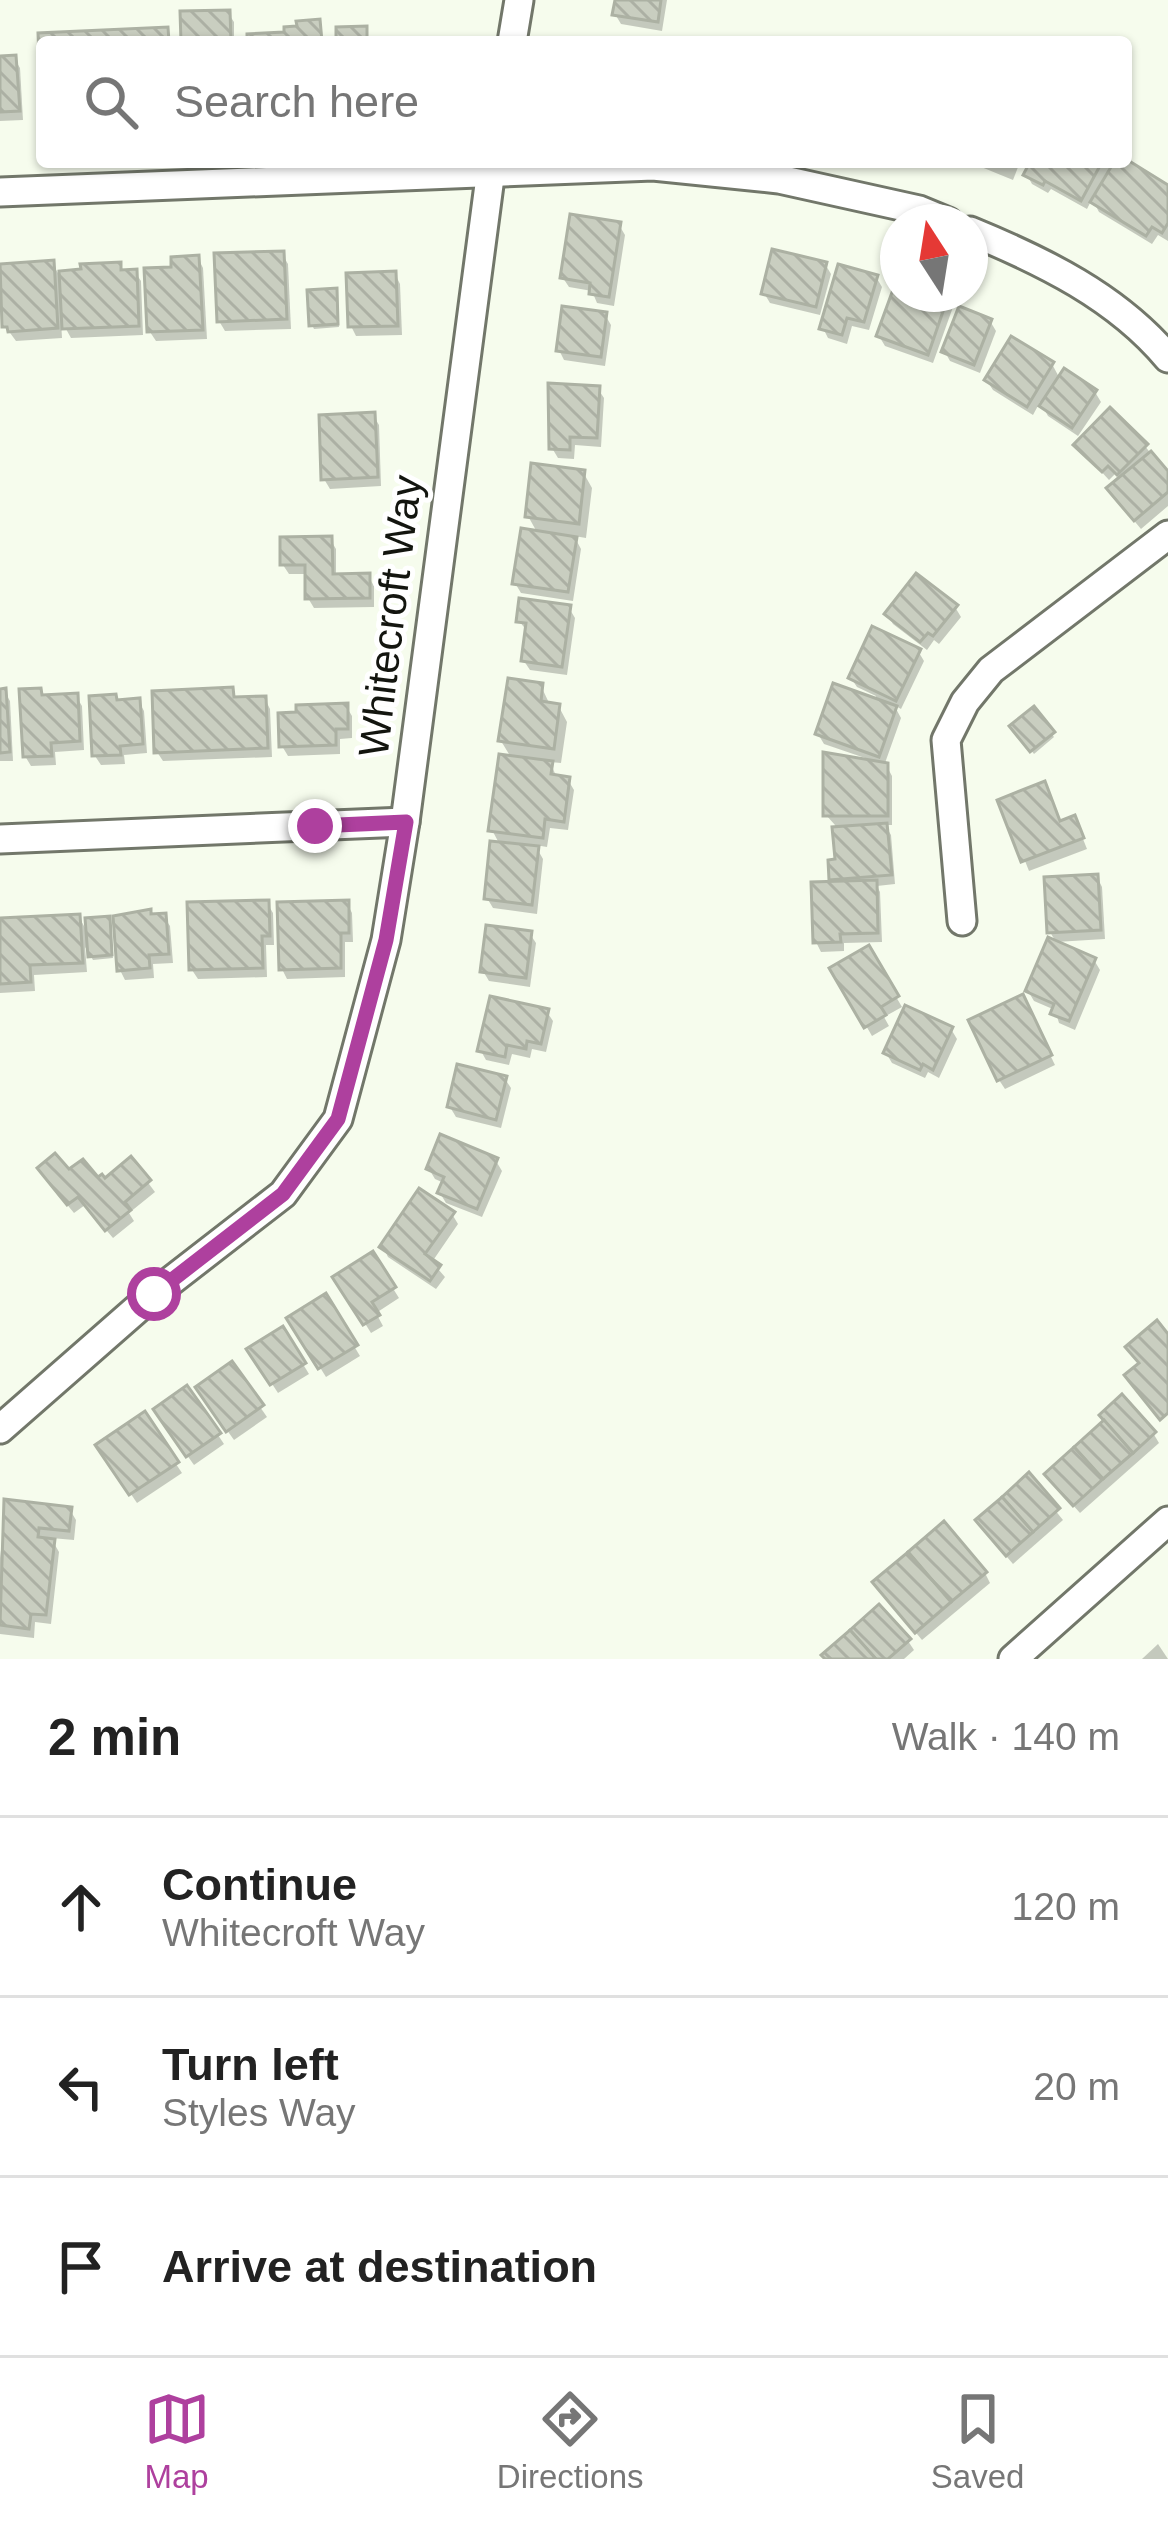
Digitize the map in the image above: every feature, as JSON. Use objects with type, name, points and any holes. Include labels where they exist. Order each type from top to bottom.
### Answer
[{"type":"street","points":[[513,36],[519,0]]},
{"type":"street","points":[[0,192],[472,168]]},
{"type":"street","name":"Whitecroft Way","points":[[0,1429],[154,1294],[283,1194],[338,1119],[386,940],[406,822],[492,168]]},
{"type":"street","points":[[671,168],[758,177],[890,204]]},
{"type":"street","points":[[988,238],[1038,259],[1141,326],[1168,358]]},
{"type":"street","points":[[962,921],[946,740],[965,702],[991,670],[1168,536]]},
{"type":"street","points":[[0,839],[406,822]]},
{"type":"street","points":[[1013,1659],[1168,1521]]},
{"type":"building","points":[[615,0],[661,0],[658,22],[612,15]]},
{"type":"building","points":[[230,10],[231,36],[181,36],[180,11]]},
{"type":"building","points":[[320,19],[321,36],[247,36],[284,32],[284,27],[297,26],[296,21]]},
{"type":"building","points":[[367,26],[367,36],[336,36],[336,27]]},
{"type":"building","points":[[168,27],[169,36],[38,36]]},
{"type":"building","points":[[16,55],[20,111],[0,112],[0,56]]},
{"type":"building","points":[[1132,163],[1168,185],[1168,223],[1162,233],[1152,227],[1146,236],[1090,202],[1110,168],[1132,168]]},
{"type":"building","points":[[1027,168],[1099,168],[1081,201],[1023,175]]},
{"type":"building","points":[[570,214],[621,222],[609,297],[589,294],[590,283],[560,278]]},
{"type":"building","points":[[772,249],[827,262],[816,307],[761,294]]},
{"type":"building","points":[[284,251],[287,319],[217,322],[214,253]]},
{"type":"building","points":[[199,255],[203,330],[147,332],[144,268],[171,267],[171,257]]},
{"type":"building","points":[[54,260],[58,328],[8,332],[2,327],[0,264]]},
{"type":"building","points":[[121,262],[121,270],[137,269],[139,326],[62,329],[59,271],[81,269],[80,264]]},
{"type":"building","points":[[838,264],[878,275],[864,322],[847,318],[842,335],[819,329]]},
{"type":"building","points":[[396,271],[398,326],[348,327],[346,273]]},
{"type":"building","points":[[337,288],[338,324],[309,326],[307,290]]},
{"type":"building","points":[[562,306],[607,312],[601,357],[556,351]]},
{"type":"building","points":[[885,312],[943,312],[928,355],[876,336]]},
{"type":"building","points":[[957,312],[992,319],[974,365],[941,352]]},
{"type":"building","points":[[1011,336],[1054,362],[1027,407],[984,380]]},
{"type":"building","points":[[1064,368],[1097,390],[1072,428],[1039,406]]},
{"type":"building","points":[[548,383],[600,386],[597,438],[570,437],[570,450],[549,449]]},
{"type":"building","points":[[1110,407],[1148,444],[1117,475],[1108,466],[1102,472],[1073,445]]},
{"type":"building","points":[[375,412],[378,477],[321,480],[319,415]]},
{"type":"building","points":[[1151,451],[1168,471],[1168,492],[1134,521],[1106,488]]},
{"type":"building","points":[[531,463],[585,470],[579,524],[525,517]]},
{"type":"building","points":[[521,528],[577,537],[568,592],[512,584]]},
{"type":"building","points":[[332,536],[333,574],[370,573],[370,598],[305,599],[305,565],[280,565],[280,537]]},
{"type":"building","points":[[916,573],[958,605],[933,636],[928,633],[920,642],[884,614]]},
{"type":"building","points":[[519,598],[571,605],[562,667],[521,661],[526,623],[516,622]]},
{"type":"building","points":[[872,626],[921,649],[896,701],[848,678]]},
{"type":"building","points":[[508,678],[543,683],[541,701],[560,704],[554,749],[498,741]]},
{"type":"building","points":[[833,683],[897,706],[879,757],[815,734]]},
{"type":"building","points":[[233,687],[234,697],[266,696],[268,748],[154,753],[152,691]]},
{"type":"building","points":[[6,688],[10,752],[0,753],[0,689]]},
{"type":"building","points":[[41,688],[42,695],[78,693],[80,741],[51,743],[52,756],[23,757],[19,689]]},
{"type":"building","points":[[116,694],[117,700],[140,698],[143,744],[120,746],[121,755],[92,756],[89,696]]},
{"type":"building","points":[[348,703],[348,729],[336,729],[336,745],[279,747],[278,713],[296,712],[296,705]]},
{"type":"building","points":[[1034,706],[1055,732],[1030,752],[1009,726]]},
{"type":"building","points":[[823,752],[888,763],[888,816],[823,816]]},
{"type":"building","points":[[499,754],[553,761],[551,774],[570,777],[564,822],[545,819],[543,838],[488,831]]},
{"type":"building","points":[[1045,781],[1060,821],[1075,815],[1084,838],[1021,862],[997,800]]},
{"type":"building","points":[[887,823],[892,875],[829,880],[828,860],[835,859],[832,827]]},
{"type":"building","points":[[490,841],[539,846],[532,905],[484,899]]},
{"type":"building","points":[[1098,874],[1101,930],[1047,933],[1044,877]]},
{"type":"building","points":[[877,880],[878,933],[840,934],[841,942],[813,943],[811,882]]},
{"type":"building","points":[[269,900],[270,936],[262,936],[263,968],[189,970],[187,902]]},
{"type":"building","points":[[349,900],[349,933],[341,933],[341,968],[279,970],[277,902]]},
{"type":"building","points":[[151,909],[151,914],[166,913],[169,954],[149,955],[150,968],[117,971],[113,916]]},
{"type":"building","points":[[80,914],[83,963],[30,965],[31,982],[0,984],[0,918]]},
{"type":"building","points":[[110,916],[112,955],[88,957],[85,918]]},
{"type":"building","points":[[486,925],[532,931],[526,978],[480,972]]},
{"type":"building","points":[[1048,937],[1096,958],[1069,1021],[1050,1014],[1054,1004],[1025,991]]},
{"type":"building","points":[[869,945],[899,996],[881,1007],[886,1015],[864,1028],[829,968]]},
{"type":"building","points":[[1023,994],[1052,1055],[997,1081],[968,1020]]},
{"type":"building","points":[[490,996],[549,1009],[541,1044],[527,1041],[526,1049],[507,1045],[505,1057],[477,1051]]},
{"type":"building","points":[[905,1005],[953,1027],[933,1070],[923,1064],[920,1070],[883,1053]]},
{"type":"building","points":[[457,1064],[507,1076],[496,1120],[447,1107]]},
{"type":"building","points":[[440,1134],[498,1158],[477,1209],[437,1193],[444,1177],[426,1169]]},
{"type":"building","points":[[55,1153],[69,1169],[83,1159],[98,1177],[105,1178],[131,1156],[151,1180],[125,1202],[131,1210],[105,1231],[78,1197],[67,1205],[37,1168]]},
{"type":"building","points":[[419,1188],[455,1212],[425,1254],[441,1265],[430,1281],[379,1247]]},
{"type":"building","points":[[373,1251],[396,1287],[372,1302],[380,1315],[363,1325],[332,1277]]},
{"type":"building","points":[[326,1293],[358,1345],[318,1369],[286,1318]]},
{"type":"building","points":[[1157,1320],[1168,1334],[1168,1413],[1160,1420],[1124,1375],[1139,1363],[1125,1347]]},
{"type":"building","points":[[283,1326],[306,1363],[270,1385],[246,1349]]},
{"type":"building","points":[[232,1361],[264,1405],[226,1432],[195,1387]]},
{"type":"building","points":[[187,1385],[221,1433],[186,1457],[153,1409]]},
{"type":"building","points":[[1122,1394],[1156,1432],[1133,1453],[1099,1415]]},
{"type":"building","points":[[145,1411],[179,1462],[129,1495],[95,1445]]},
{"type":"building","points":[[1104,1420],[1133,1453],[1103,1479],[1074,1447]]},
{"type":"building","points":[[1074,1447],[1103,1479],[1073,1506],[1044,1474]]},
{"type":"building","points":[[1029,1472],[1060,1508],[1033,1532],[1002,1497]]},
{"type":"building","points":[[1002,1497],[1033,1532],[1006,1556],[975,1520]]},
{"type":"building","points":[[4,1499],[72,1507],[69,1531],[39,1528],[38,1537],[55,1539],[46,1615],[31,1614],[29,1629],[0,1625]]},
{"type":"building","points":[[944,1521],[987,1572],[951,1602],[908,1552]]},
{"type":"building","points":[[908,1552],[951,1602],[915,1633],[872,1582]]},
{"type":"building","points":[[879,1604],[911,1639],[888,1659],[876,1659],[850,1630]]},
{"type":"building","points":[[850,1630],[876,1659],[825,1659],[821,1655]]},
{"type":"route","points":[[154,1294],[283,1194],[338,1119],[386,940],[406,822],[315,826]]}]
